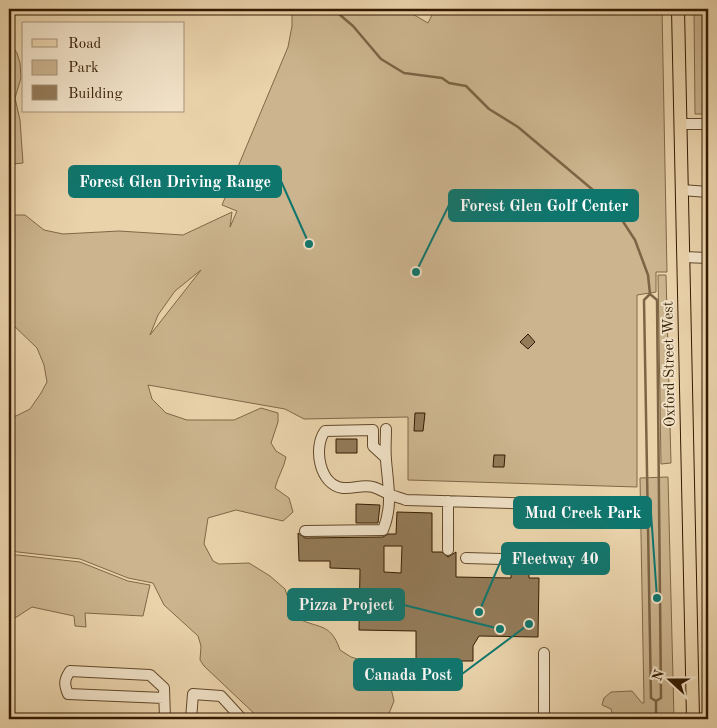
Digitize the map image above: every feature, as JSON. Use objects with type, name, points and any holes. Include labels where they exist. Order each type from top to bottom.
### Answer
[{"type":"main road","name":"Oxford Street West","points":[[678,9],[693,719]]},
{"type":"street","points":[[681,124],[708,124]]},
{"type":"street","points":[[682,190],[708,192]]},
{"type":"street","points":[[684,257],[708,258]]},
{"type":"street","points":[[305,531],[383,530],[389,513],[390,495],[386,458],[386,429]]},
{"type":"street","points":[[386,458],[373,446],[372,430],[325,431],[322,434],[320,463],[326,479],[342,488],[373,487],[406,500],[547,504]]},
{"type":"street","points":[[448,501],[448,550]]},
{"type":"street","points":[[466,558],[542,560]]},
{"type":"street","points":[[544,654],[544,719]]},
{"type":"street","points":[[164,698],[68,694],[64,685],[70,672],[141,674],[150,676],[164,688],[165,719]]},
{"type":"street","points":[[191,719],[193,694],[221,696],[242,719]]},
{"type":"green space","points":[[292,9],[404,9],[428,23],[435,9],[662,9],[667,272],[656,272],[656,292],[637,295],[637,487],[408,480],[408,417],[304,419],[285,409],[148,385],[152,399],[166,413],[187,420],[234,420],[261,408],[278,413],[278,422],[271,443],[276,451],[286,457],[275,488],[289,498],[293,512],[283,521],[236,510],[208,518],[204,544],[213,561],[219,564],[249,563],[270,576],[285,589],[294,616],[327,630],[336,640],[340,650],[351,657],[386,668],[394,701],[388,716],[389,719],[260,719],[204,666],[200,660],[201,646],[198,636],[164,605],[153,583],[128,578],[80,559],[9,551],[9,417],[16,416],[30,409],[47,382],[44,365],[37,348],[9,321],[9,42],[17,53],[20,63],[21,78],[15,98],[20,120],[23,163],[13,164],[11,192],[13,215],[25,215],[44,230],[63,234],[119,231],[183,235],[232,212],[230,227],[237,211],[222,205],[288,47],[292,26]],"holes":[[[201,270],[150,335],[158,315],[175,291]]]},
{"type":"green space","points":[[694,9],[708,9],[708,114],[695,114]]},
{"type":"green space","points":[[658,275],[666,275],[671,463],[661,464]]},
{"type":"green space","points":[[705,403],[708,403],[708,571]]},
{"type":"green space","points":[[668,477],[674,719],[614,719],[611,709],[602,705],[604,698],[611,692],[632,691],[644,703],[640,478]]},
{"type":"green space","points":[[9,555],[80,562],[128,581],[150,585],[143,616],[85,613],[86,627],[75,626],[74,616],[32,607],[9,621]]},
{"type":"building","points":[[528,334],[535,342],[528,349],[520,342]]},
{"type":"building","points":[[415,413],[425,413],[423,431],[414,431]]},
{"type":"building","points":[[336,439],[357,439],[357,453],[336,453]]},
{"type":"building","points":[[494,455],[505,455],[504,467],[493,467]]},
{"type":"building","points":[[356,504],[380,505],[378,523],[356,523]]},
{"type":"building","points":[[397,512],[432,513],[432,552],[442,552],[448,557],[456,552],[456,577],[511,578],[511,571],[529,572],[529,578],[539,578],[538,637],[479,636],[473,646],[473,661],[416,661],[416,631],[359,630],[360,569],[330,568],[330,561],[299,561],[298,533],[305,538],[383,537],[388,534],[396,534]],"holes":[[[384,546],[402,546],[401,573],[384,572]]]},
{"type":"waterway","points":[[333,9],[353,26],[381,59],[404,73],[442,78],[449,83],[466,86],[489,109],[518,127],[593,190],[622,220],[635,240],[648,275],[650,294],[657,300],[661,698],[656,701],[656,719]]},
{"type":"waterway","points":[[650,294],[644,300],[651,698],[656,701]]},
{"type":"place","name":"Forest Glen Driving Range","points":[[309,244]]},
{"type":"place","name":"Forest Glen Golf Center","points":[[416,272]]},
{"type":"place","name":"Mud Creek Park","points":[[657,598]]},
{"type":"place","name":"Fleetway 40","points":[[479,612]]},
{"type":"place","name":"Canada Post","points":[[529,624]]},
{"type":"place","name":"Pizza Project","points":[[500,629]]}]
